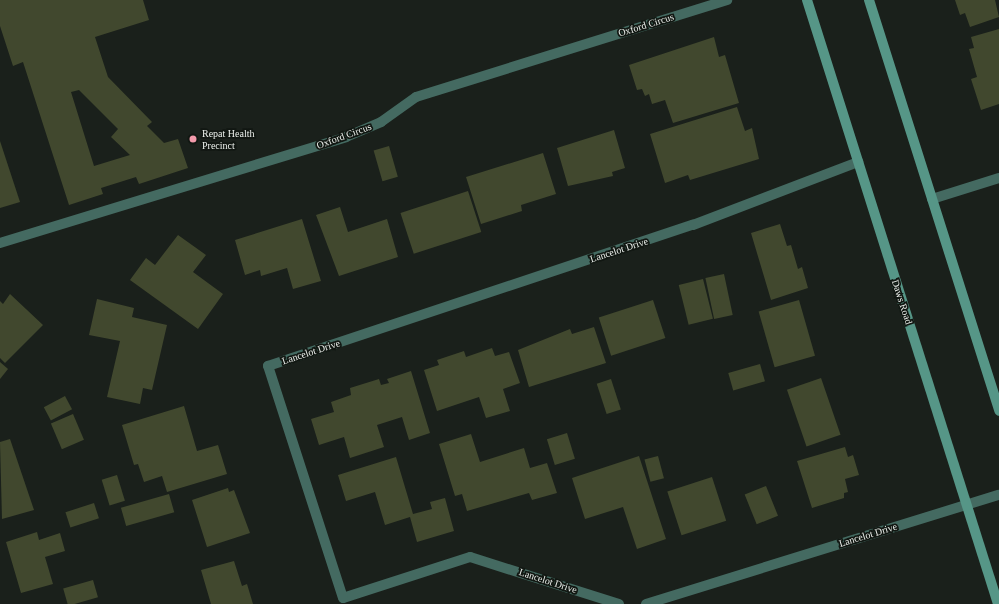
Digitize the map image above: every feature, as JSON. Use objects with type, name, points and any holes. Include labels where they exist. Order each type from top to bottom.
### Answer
[{"type":"main road","name":"Daws Road","points":[[807,0],[998,604]]},
{"type":"main road","points":[[869,0],[999,411]]},
{"type":"street","name":"Oxford Circus","points":[[0,243],[346,137],[381,122],[416,97],[727,0]]},
{"type":"street","name":"Lancelot Drive","points":[[620,604],[470,557],[343,598],[268,366],[693,225],[858,162]]},
{"type":"street","points":[[932,199],[999,178]]},
{"type":"street","name":"Lancelot Drive","points":[[646,604],[999,495]]},
{"type":"building","points":[[0,0],[143,0],[149,20],[95,37],[108,77],[152,122],[147,126],[164,143],[178,139],[188,168],[139,184],[136,177],[101,188],[103,194],[69,205],[23,62],[13,66],[0,26]],"holes":[[[79,90],[118,129],[111,137],[130,155],[94,166],[71,92]]]},
{"type":"building","points":[[955,0],[995,0],[999,17],[970,27],[965,13],[960,15]]},
{"type":"building","points":[[999,29],[999,104],[981,110],[971,79],[977,77],[969,49],[974,48],[971,37]]},
{"type":"building","points":[[714,37],[719,57],[725,55],[739,103],[673,123],[665,100],[652,104],[649,94],[645,96],[642,89],[637,90],[629,65]]},
{"type":"building","points":[[737,107],[745,131],[752,128],[759,159],[690,180],[688,175],[665,183],[650,134]]},
{"type":"building","points":[[614,130],[625,168],[612,172],[613,176],[568,186],[557,148]]},
{"type":"building","points":[[0,141],[20,202],[0,208]]},
{"type":"building","points":[[389,146],[398,177],[382,181],[374,150]]},
{"type":"building","points":[[543,153],[556,194],[521,205],[522,211],[481,224],[466,177]]},
{"type":"building","points":[[468,191],[481,232],[414,254],[400,213]]},
{"type":"building","points":[[340,207],[348,232],[387,219],[398,257],[339,276],[316,215]]},
{"type":"building","points":[[302,219],[321,281],[293,289],[287,268],[261,276],[260,270],[245,275],[235,240]]},
{"type":"building","points":[[780,224],[787,246],[791,245],[798,269],[802,267],[808,288],[771,300],[751,233]]},
{"type":"building","points":[[178,235],[206,255],[193,272],[223,294],[198,329],[130,280],[146,258],[155,265]]},
{"type":"building","points":[[724,274],[733,315],[714,319],[705,278]]},
{"type":"building","points":[[703,279],[713,319],[689,325],[679,285]]},
{"type":"building","points":[[10,294],[43,325],[5,363],[0,358],[0,301],[3,304]]},
{"type":"building","points":[[97,299],[134,308],[132,317],[167,325],[152,390],[143,388],[140,404],[107,397],[120,341],[89,335]]},
{"type":"building","points":[[653,300],[665,338],[611,356],[599,318]]},
{"type":"building","points":[[799,300],[815,356],[775,367],[759,312]]},
{"type":"building","points":[[594,327],[606,363],[529,387],[518,350],[570,329],[572,334]]},
{"type":"building","points":[[492,348],[495,356],[509,352],[520,383],[503,389],[510,411],[486,418],[479,397],[437,411],[424,370],[439,365],[437,360],[464,351],[466,357]]},
{"type":"building","points":[[0,362],[8,369],[0,379]]},
{"type":"building","points":[[760,364],[765,381],[733,390],[728,373]]},
{"type":"building","points":[[411,371],[430,433],[409,440],[402,417],[377,425],[384,447],[350,458],[344,437],[319,445],[311,419],[334,412],[331,402],[351,395],[350,388],[379,379],[381,385],[389,383],[387,379]]},
{"type":"building","points":[[821,378],[841,435],[806,446],[787,390]]},
{"type":"building","points":[[611,379],[621,409],[607,414],[597,384]]},
{"type":"building","points":[[65,396],[72,409],[51,421],[44,407]]},
{"type":"building","points":[[184,406],[197,451],[218,445],[227,474],[167,492],[162,476],[144,482],[138,464],[134,465],[122,425]]},
{"type":"building","points":[[73,414],[84,440],[62,449],[51,423]]},
{"type":"building","points":[[567,433],[575,459],[555,465],[547,439]]},
{"type":"building","points":[[471,434],[480,462],[524,448],[530,468],[547,463],[557,493],[532,500],[529,493],[467,511],[462,494],[455,496],[439,444]]},
{"type":"building","points":[[10,439],[34,510],[2,519],[0,442]]},
{"type":"building","points":[[845,447],[848,457],[853,455],[859,475],[845,479],[848,492],[844,493],[844,498],[812,508],[797,461]]},
{"type":"building","points":[[639,456],[666,539],[637,549],[623,507],[585,519],[572,478]]},
{"type":"building","points":[[658,456],[664,478],[650,482],[644,460]]},
{"type":"building","points":[[396,457],[413,514],[432,509],[430,502],[445,498],[454,531],[417,542],[410,517],[385,525],[375,492],[346,501],[338,475]]},
{"type":"building","points":[[117,475],[125,501],[110,505],[102,480]]},
{"type":"building","points":[[712,477],[726,521],[682,535],[667,492]]},
{"type":"building","points":[[766,486],[778,516],[757,524],[745,495]]},
{"type":"building","points":[[228,488],[229,492],[234,490],[250,533],[207,547],[192,500]]},
{"type":"building","points":[[169,494],[174,512],[126,526],[121,508]]},
{"type":"building","points":[[94,503],[99,518],[70,527],[65,512]]},
{"type":"building","points":[[37,532],[39,540],[60,533],[65,551],[45,557],[53,584],[21,593],[6,542]]},
{"type":"building","points":[[234,561],[242,586],[247,584],[253,604],[211,604],[201,570]]},
{"type":"building","points":[[93,580],[98,597],[75,604],[68,604],[63,589]]},
{"type":"place","name":"Repat Health Precinct","points":[[193,139]]}]
